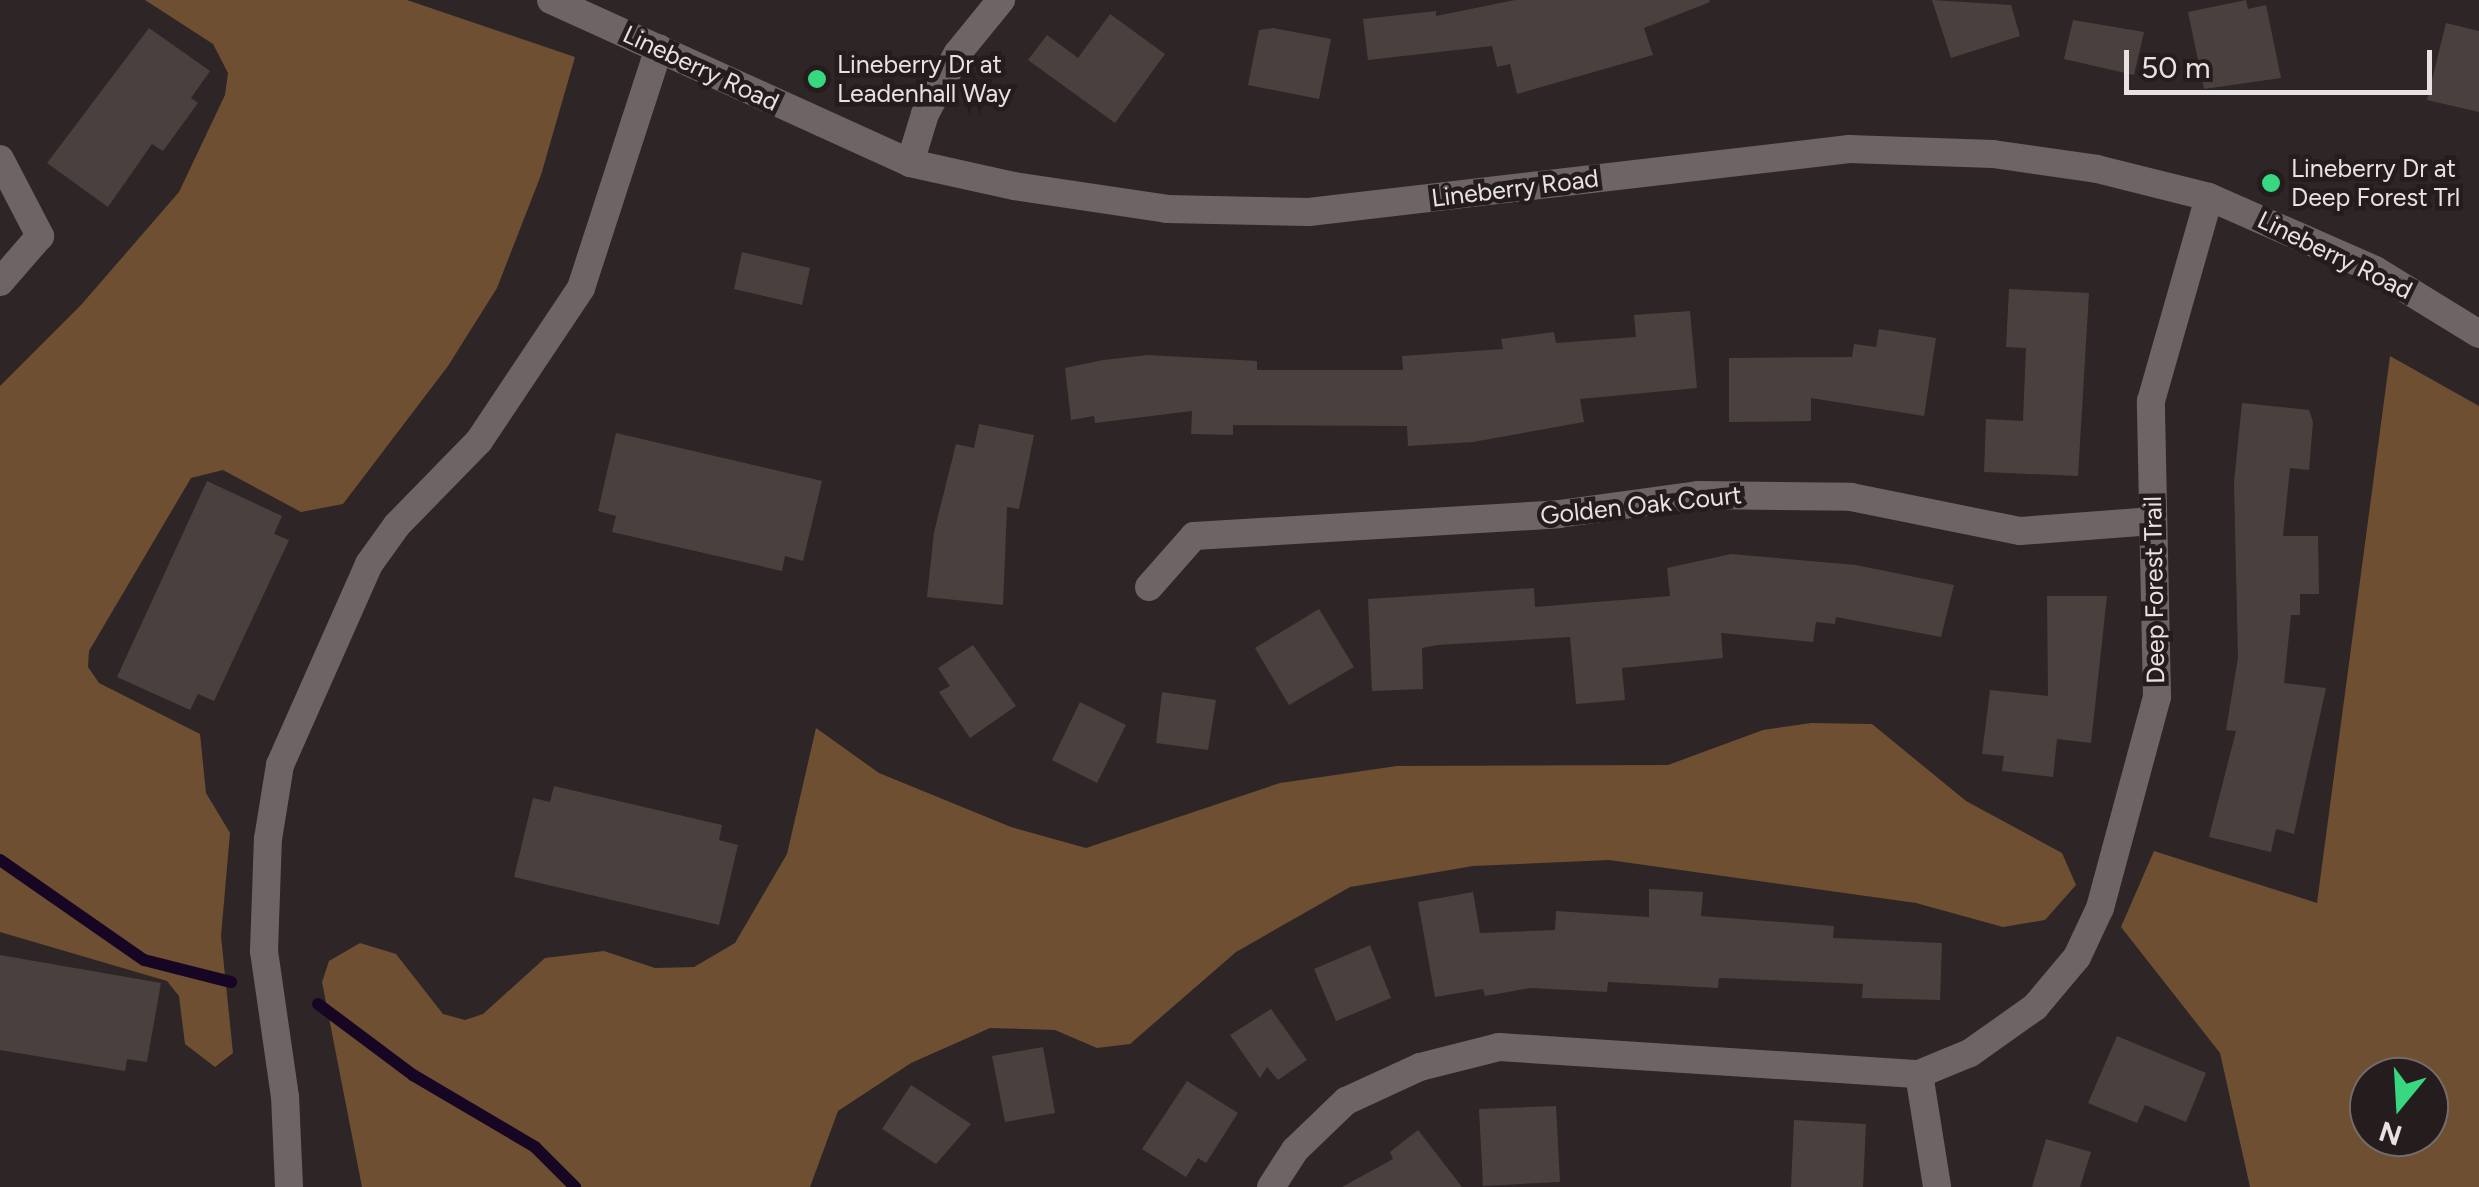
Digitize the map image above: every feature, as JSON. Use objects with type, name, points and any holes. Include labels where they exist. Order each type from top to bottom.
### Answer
[{"type":"street","name":"Lineberry Road","points":[[551,0],[910,163],[1014,186],[1231,213],[1309,212],[1848,149],[2029,158],[2209,197],[2376,270],[2479,334]]},
{"type":"street","points":[[910,163],[924,114],[957,54],[1002,0]]},
{"type":"street","points":[[289,1187],[285,1097],[264,951],[268,839],[280,765],[370,564],[397,525],[479,441],[581,288],[659,48]]},
{"type":"street","points":[[0,159],[40,236],[0,282]]},
{"type":"street","name":"Deep Forest Trail","points":[[1271,1187],[1295,1150],[1346,1101],[1420,1067],[1498,1047],[1919,1074],[1970,1053],[2034,1007],[2077,957],[2100,908],[2157,697],[2160,614],[2152,521],[2151,401],[2209,197]]},
{"type":"street","name":"Golden Oak Court","points":[[1150,587],[1194,536],[1560,514],[1698,494],[1851,497],[2020,531],[2152,521]]},
{"type":"street","points":[[1919,1074],[1937,1187]]},
{"type":"shaded area","points":[[145,0],[407,0],[575,57],[541,175],[497,288],[448,366],[343,504],[301,512],[223,470],[191,478],[89,651],[88,667],[99,683],[200,734],[206,793],[230,833],[221,936],[233,1053],[215,1067],[185,1044],[179,996],[167,981],[0,932],[0,386],[81,305],[179,192],[225,95],[228,73],[213,44]]},
{"type":"shaded area","points":[[2390,356],[2479,406],[2479,1187],[2250,1187],[2220,1053],[2121,927],[2154,851],[2317,903]]},
{"type":"shaded area","points":[[1811,723],[1872,724],[1966,801],[2062,853],[2076,885],[2045,920],[2003,927],[1916,903],[1609,860],[1473,866],[1350,887],[1236,952],[1130,1044],[1097,1048],[1055,1030],[990,1028],[911,1063],[838,1111],[810,1187],[362,1187],[322,982],[329,961],[360,943],[396,954],[443,1014],[465,1020],[483,1014],[545,958],[604,951],[655,968],[694,967],[735,943],[787,854],[816,728],[879,773],[1011,827],[1086,848],[1280,783],[1397,766],[1668,765],[1763,730]]},
{"type":"building","points":[[1515,0],[1710,2],[1644,28],[1653,55],[1517,94],[1510,64],[1497,67],[1492,46],[1368,60],[1363,19],[1436,11],[1436,16]]},
{"type":"building","points":[[1932,0],[2011,5],[2020,36],[1951,58]]},
{"type":"building","points":[[2246,0],[2248,9],[2266,5],[2281,78],[2204,89],[2188,12]]},
{"type":"building","points":[[1110,14],[1165,54],[1115,123],[1028,60],[1047,35],[1078,58]]},
{"type":"building","points":[[2073,20],[2144,32],[2134,75],[2064,59]]},
{"type":"building","points":[[2446,23],[2479,31],[2479,112],[2427,100]]},
{"type":"building","points":[[149,28],[210,71],[191,98],[198,103],[163,151],[152,144],[108,207],[47,163]]},
{"type":"building","points":[[1273,28],[1331,39],[1319,99],[1248,85],[1259,30]]},
{"type":"building","points":[[742,252],[810,268],[802,305],[734,289]]},
{"type":"building","points":[[2009,289],[2089,293],[2078,476],[1984,472],[1986,419],[2023,421],[2026,348],[2006,347]]},
{"type":"building","points":[[1690,311],[1697,388],[1580,399],[1584,422],[1473,442],[1408,446],[1407,426],[1233,425],[1233,435],[1191,434],[1192,411],[1095,423],[1094,416],[1071,420],[1065,368],[1103,360],[1148,355],[1257,361],[1257,370],[1403,370],[1402,356],[1503,349],[1501,339],[1554,332],[1556,343],[1636,337],[1634,315]]},
{"type":"building","points":[[1879,329],[1936,338],[1924,416],[1811,398],[1811,421],[1729,422],[1729,358],[1852,357],[1854,344],[1876,347]]},
{"type":"building","points":[[2242,403],[2309,410],[2313,422],[2309,470],[2290,468],[2283,536],[2318,536],[2319,594],[2300,594],[2300,615],[2291,615],[2284,683],[2326,688],[2294,834],[2276,829],[2271,852],[2209,837],[2236,731],[2226,730],[2238,658],[2234,483]]},
{"type":"building","points":[[979,424],[1034,435],[1019,509],[1007,507],[1003,605],[927,597],[934,532],[956,444],[974,448]]},
{"type":"building","points":[[616,433],[822,481],[803,561],[785,556],[782,571],[612,532],[616,516],[598,511]]},
{"type":"building","points":[[207,481],[282,516],[274,534],[289,540],[214,701],[198,694],[190,710],[117,677]]},
{"type":"building","points":[[1731,554],[1856,565],[1954,585],[1941,637],[1836,617],[1835,624],[1816,622],[1813,642],[1721,633],[1723,658],[1622,668],[1625,700],[1576,704],[1570,637],[1437,645],[1422,648],[1423,689],[1372,691],[1368,599],[1534,588],[1535,607],[1670,596],[1667,568]]},
{"type":"building","points":[[2047,596],[2107,596],[2091,743],[2057,739],[2053,777],[2002,771],[2004,756],[1982,754],[1990,690],[2048,696]]},
{"type":"building","points":[[1319,609],[1354,667],[1289,705],[1255,648]]},
{"type":"building","points":[[973,645],[1016,706],[970,738],[939,692],[950,686],[938,668]]},
{"type":"building","points":[[1162,692],[1216,700],[1208,750],[1156,743]]},
{"type":"building","points":[[1080,702],[1126,725],[1097,783],[1052,760]]},
{"type":"building","points":[[554,786],[722,825],[719,840],[738,845],[719,925],[514,877],[533,798],[550,802]]},
{"type":"building","points":[[1649,889],[1703,892],[1701,916],[1834,926],[1833,938],[1942,943],[1940,1000],[1862,998],[1863,984],[1719,978],[1718,988],[1608,982],[1607,992],[1530,988],[1485,996],[1483,989],[1435,997],[1418,902],[1473,892],[1480,933],[1555,930],[1556,911],[1649,917]]},
{"type":"building","points":[[1370,945],[1391,998],[1336,1021],[1314,969]]},
{"type":"building","points":[[0,955],[161,983],[147,1062],[127,1059],[125,1071],[0,1050]]},
{"type":"building","points":[[1271,1009],[1307,1060],[1278,1080],[1267,1067],[1260,1078],[1230,1035]]},
{"type":"building","points":[[2117,1036],[2206,1073],[2186,1122],[2145,1105],[2137,1123],[2088,1103]]},
{"type":"building","points":[[1043,1047],[1055,1113],[1005,1122],[992,1056]]},
{"type":"building","points":[[1187,1081],[1238,1113],[1206,1163],[1198,1158],[1186,1177],[1142,1149]]},
{"type":"building","points":[[911,1085],[971,1124],[936,1164],[882,1129]]},
{"type":"building","points":[[1556,1106],[1560,1182],[1483,1186],[1479,1109]]},
{"type":"building","points":[[1794,1120],[1866,1124],[1863,1187],[1791,1187]]},
{"type":"building","points":[[1418,1130],[1462,1187],[1342,1187],[1393,1159],[1390,1152]]},
{"type":"building","points":[[2046,1139],[2091,1152],[2080,1187],[2032,1187]]},
{"type":"waterway","points":[[0,860],[144,960],[231,982]]},
{"type":"waterway","points":[[318,1004],[413,1075],[535,1147],[575,1187]]},
{"type":"place","name":"Lineberry Dr at Leadenhall Way","points":[[817,79]]},
{"type":"place","name":"Lineberry Dr at Deep Forest Trl","points":[[2271,183]]}]
